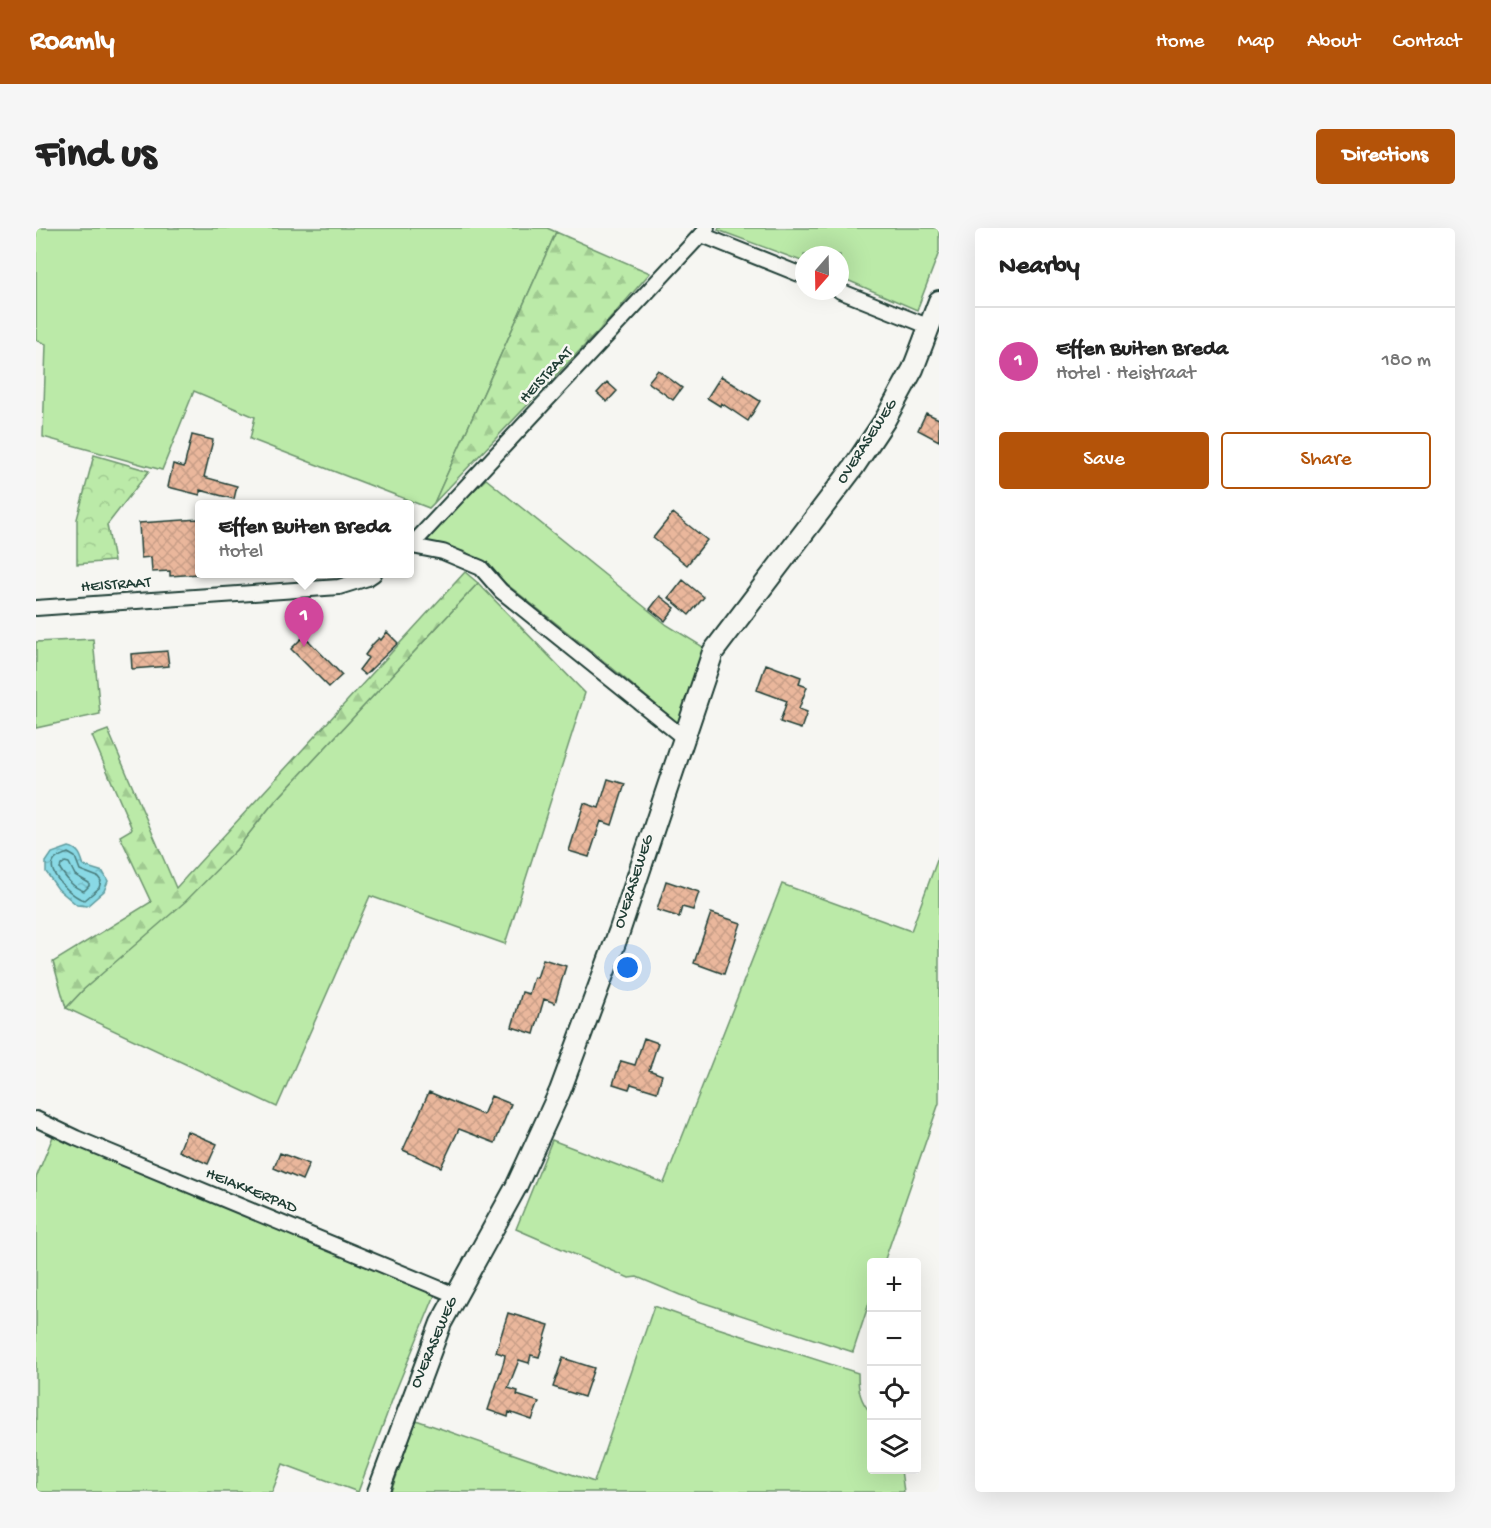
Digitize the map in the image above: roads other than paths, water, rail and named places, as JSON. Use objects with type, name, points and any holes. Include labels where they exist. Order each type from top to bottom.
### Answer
[{"type":"street","points":[[704,232],[795,272]]},
{"type":"street","name":"HEISTRAAT","points":[[414,543],[704,232]]},
{"type":"street","points":[[849,295],[930,327]]},
{"type":"street","name":"OVERASEWEG","points":[[378,1492],[431,1346],[455,1295],[516,1187],[560,1091],[619,932],[713,652],[853,468],[885,420],[913,369],[939,301]]},
{"type":"street","name":"HEISTRAAT","points":[[414,548],[443,552],[481,568],[501,591],[684,738]]},
{"type":"street","name":"HEISTRAAT","points":[[36,608],[339,587],[368,578]]},
{"type":"street","name":"HEIAKKERPAD","points":[[36,1119],[76,1138],[455,1295]]},
{"type":"water","points":[[69,847],[75,849],[79,854],[84,866],[103,872],[108,881],[104,891],[87,906],[77,905],[58,889],[46,872],[46,862],[52,853]]},
{"type":"place","name":"Effen Buiten Breda","points":[[304,647]]}]
